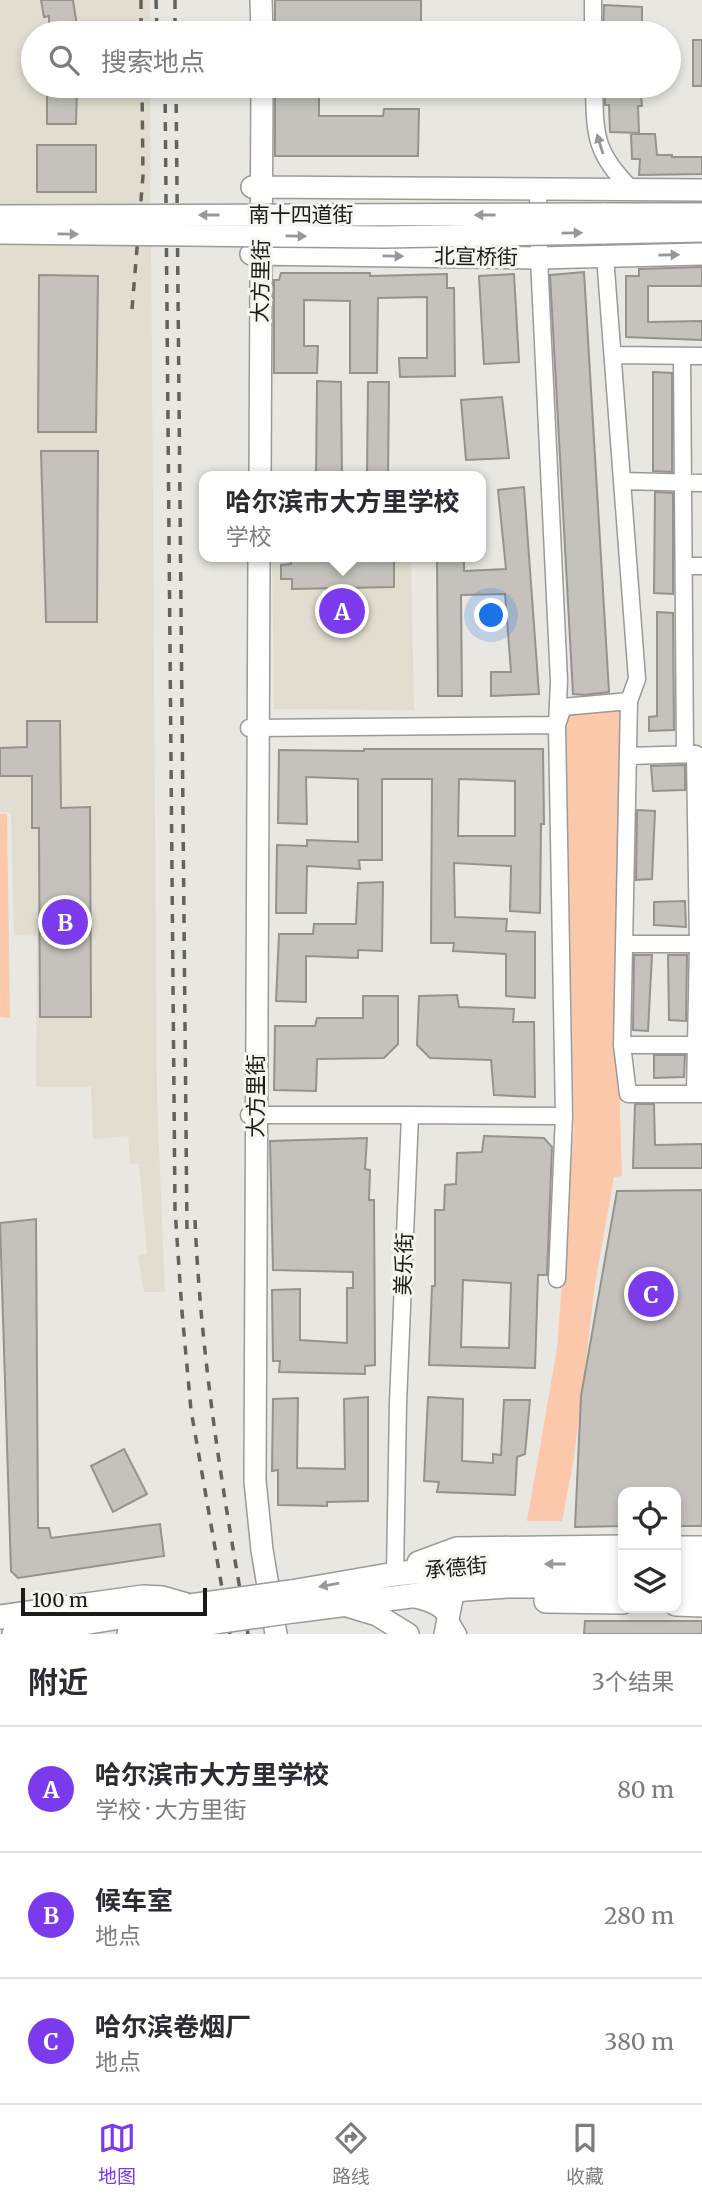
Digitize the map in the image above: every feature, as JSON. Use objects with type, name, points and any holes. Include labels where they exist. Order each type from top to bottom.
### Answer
[{"type":"highway","points":[[395,1574],[457,1549],[618,1548]]},
{"type":"highway","points":[[681,1548],[702,1548]]},
{"type":"highway","name":"承德街","points":[[292,1601],[395,1574],[490,1564],[618,1564]]},
{"type":"highway","points":[[681,1565],[702,1565]]},
{"type":"highway","name":"承德街","points":[[292,1601],[342,1604],[507,1586],[618,1585]]},
{"type":"highway","points":[[681,1585],[702,1585]]},
{"type":"highway","points":[[414,1596],[451,1621],[618,1603]]},
{"type":"highway","points":[[6,1623],[192,1615],[292,1601]]},
{"type":"highway","points":[[681,1604],[702,1605]]},
{"type":"highway","points":[[129,1634],[192,1615]]},
{"type":"highway","points":[[171,1634],[192,1615]]},
{"type":"main road","points":[[252,0],[252,21]]},
{"type":"main road","points":[[261,0],[262,21]]},
{"type":"main road","name":"大方里街","points":[[253,98],[257,187]]},
{"type":"main road","name":"大方里街","points":[[250,471],[261,98]]},
{"type":"main road","points":[[257,187],[702,190]]},
{"type":"main road","points":[[0,233],[383,237],[702,214]]},
{"type":"main road","name":"南十四道街","points":[[0,216],[603,223]]},
{"type":"main road","points":[[603,223],[702,231]]},
{"type":"main road","name":"大方里街","points":[[256,254],[260,471]]},
{"type":"main road","name":"北宣桥街","points":[[256,254],[539,258],[702,254]]},
{"type":"main road","name":"大方里街","points":[[250,562],[255,1481],[262,1550],[276,1634]]},
{"type":"main road","name":"大方里街","points":[[253,728],[259,562]]},
{"type":"main road","name":"大方里街","points":[[253,1114],[249,1442],[256,1555],[270,1634]]},
{"type":"main road","points":[[342,1604],[377,1615],[408,1634]]},
{"type":"street","points":[[593,0],[593,21]]},
{"type":"street","points":[[594,98],[595,126],[600,149],[613,172],[633,191]]},
{"type":"street","points":[[538,190],[559,681],[557,725],[564,1116],[557,1279]]},
{"type":"street","points":[[605,256],[637,679],[629,701],[622,1045],[628,1094],[699,1094],[699,861],[694,726],[685,645],[682,356]]},
{"type":"street","points":[[613,355],[702,356]]},
{"type":"street","points":[[622,481],[702,482]]},
{"type":"street","points":[[684,566],[702,566]]},
{"type":"street","points":[[685,645],[702,645]]},
{"type":"street","points":[[557,725],[563,707],[629,701]]},
{"type":"street","points":[[253,728],[557,725]]},
{"type":"street","points":[[629,756],[694,754]]},
{"type":"street","points":[[624,944],[700,944]]},
{"type":"street","points":[[622,1045],[700,1045]]},
{"type":"street","points":[[253,1114],[564,1116]]},
{"type":"street","name":"美乐街","points":[[395,1574],[398,1403],[410,1115]]},
{"type":"shaded area","points":[[0,0],[150,0],[150,21],[21,21],[21,98],[150,98],[157,1098],[165,1292],[144,1292],[138,1256],[147,1254],[139,1164],[130,1164],[128,1136],[93,1139],[91,1087],[36,1087],[37,936],[14,935],[11,813],[0,812]]},
{"type":"shaded area","points":[[272,562],[411,562],[414,710],[274,709]]},
{"type":"shaded area","points":[[623,709],[618,1049],[622,1176],[614,1177],[595,1284],[574,1458],[562,1521],[527,1521],[557,1349],[574,1129],[566,710]]},
{"type":"shaded area","points":[[0,814],[7,814],[10,1018],[0,1017]]},
{"type":"building","points":[[41,0],[73,0],[76,21],[49,21],[49,16],[44,17]]},
{"type":"building","points":[[275,0],[421,0],[421,21],[275,21]]},
{"type":"building","points":[[604,5],[642,7],[642,21],[603,21]]},
{"type":"building","points":[[693,40],[702,40],[702,86],[693,86]]},
{"type":"building","points":[[47,98],[77,98],[76,124],[47,124]]},
{"type":"building","points":[[275,98],[319,98],[319,116],[383,116],[384,109],[419,109],[418,156],[275,156]]},
{"type":"building","points":[[605,98],[641,98],[642,106],[638,106],[639,133],[610,132],[609,105],[605,105]]},
{"type":"building","points":[[631,134],[655,134],[657,155],[702,157],[702,174],[639,175],[640,159],[632,159]]},
{"type":"building","points":[[37,145],[96,145],[96,192],[37,192]]},
{"type":"building","points":[[702,267],[702,286],[648,286],[648,322],[702,321],[702,340],[626,337],[626,276],[639,276],[639,269]]},
{"type":"building","points":[[584,272],[609,692],[584,695],[573,694],[550,275]]},
{"type":"building","points":[[281,273],[370,273],[370,276],[447,274],[447,288],[454,288],[455,376],[400,377],[399,358],[427,358],[427,297],[378,298],[377,373],[350,373],[350,301],[304,300],[304,346],[318,346],[317,373],[274,373],[274,280],[279,280]]},
{"type":"building","points":[[514,274],[519,362],[484,364],[479,276]]},
{"type":"building","points":[[39,275],[98,276],[96,432],[38,432]]},
{"type":"building","points":[[653,372],[672,373],[672,472],[653,471]]},
{"type":"building","points":[[317,381],[341,382],[342,471],[316,471]]},
{"type":"building","points":[[368,382],[389,382],[388,471],[367,471]]},
{"type":"building","points":[[502,397],[509,458],[466,460],[461,400]]},
{"type":"building","points":[[41,451],[98,451],[97,622],[46,622]]},
{"type":"building","points":[[524,487],[539,694],[491,696],[491,672],[511,672],[505,594],[461,595],[462,696],[438,696],[437,562],[464,562],[464,571],[506,569],[498,490]]},
{"type":"building","points":[[655,492],[673,493],[673,594],[654,593]]},
{"type":"building","points":[[394,562],[394,587],[292,589],[292,579],[281,579],[281,565]]},
{"type":"building","points":[[657,612],[673,613],[674,730],[649,731],[649,717],[657,716]]},
{"type":"building","points":[[27,721],[60,721],[61,808],[90,807],[91,1017],[40,1017],[39,828],[32,828],[32,776],[0,776],[0,748],[27,747]]},
{"type":"building","points":[[543,749],[544,824],[541,824],[540,913],[510,911],[511,866],[454,863],[455,917],[507,919],[506,931],[535,932],[535,998],[506,996],[506,954],[453,951],[454,943],[431,943],[432,779],[382,779],[382,860],[359,860],[360,869],[307,866],[306,913],[276,913],[277,845],[307,846],[307,840],[358,842],[358,779],[306,777],[307,824],[278,823],[279,750]],"holes":[[[459,779],[515,781],[515,836],[458,836]]]},
{"type":"building","points":[[685,765],[685,790],[653,791],[651,766]]},
{"type":"building","points":[[637,810],[655,811],[652,879],[636,880]]},
{"type":"building","points":[[383,882],[382,951],[358,950],[358,958],[306,956],[306,1002],[276,1001],[279,934],[313,934],[314,924],[356,924],[358,883]]},
{"type":"building","points":[[685,901],[686,927],[654,925],[654,902]]},
{"type":"building","points":[[634,955],[652,955],[648,1031],[633,1030]]},
{"type":"building","points":[[668,955],[687,955],[686,1021],[669,1020]]},
{"type":"building","points":[[457,995],[459,1007],[514,1009],[513,1022],[534,1022],[535,1097],[494,1095],[491,1060],[430,1058],[417,1045],[419,996]]},
{"type":"building","points":[[363,996],[398,996],[398,1044],[384,1058],[317,1059],[316,1091],[274,1090],[275,1026],[315,1026],[317,1018],[363,1018]]},
{"type":"building","points":[[654,1055],[685,1055],[684,1077],[654,1078]]},
{"type":"building","points":[[635,1104],[654,1104],[655,1145],[702,1144],[702,1168],[633,1168]]},
{"type":"building","points":[[484,1136],[544,1138],[552,1147],[547,1275],[538,1275],[535,1368],[429,1365],[432,1286],[435,1286],[435,1210],[444,1210],[445,1185],[456,1184],[457,1153],[482,1152]],"holes":[[[463,1280],[511,1283],[509,1348],[461,1347]]]},
{"type":"building","points":[[367,1138],[365,1169],[370,1170],[369,1200],[374,1200],[375,1365],[365,1366],[365,1374],[279,1372],[280,1361],[273,1361],[272,1290],[300,1289],[300,1340],[347,1343],[347,1288],[353,1288],[353,1272],[273,1270],[270,1141]]},
{"type":"building","points":[[702,1190],[702,1526],[681,1526],[681,1487],[618,1487],[618,1526],[575,1527],[581,1396],[617,1191]]},
{"type":"building","points":[[36,1219],[38,1528],[49,1528],[51,1538],[160,1524],[164,1556],[18,1578],[11,1571],[0,1223]]},
{"type":"building","points":[[368,1397],[368,1501],[327,1502],[327,1506],[278,1505],[278,1470],[272,1471],[273,1399],[298,1398],[297,1468],[345,1469],[344,1399]]},
{"type":"building","points":[[428,1397],[463,1399],[462,1461],[493,1463],[493,1454],[501,1455],[504,1400],[530,1400],[525,1454],[517,1457],[515,1495],[437,1492],[439,1482],[424,1481]]},
{"type":"building","points":[[124,1449],[147,1494],[113,1512],[91,1466]]},
{"type":"building","points":[[585,1621],[702,1621],[702,1634],[584,1634]]},
{"type":"railway","points":[[141,0],[141,21]]},
{"type":"railway","points":[[156,0],[157,21]]},
{"type":"railway","points":[[175,0],[175,21]]},
{"type":"railway","points":[[132,309],[143,176],[142,98]]},
{"type":"railway","points":[[165,98],[175,1209],[191,1410],[230,1634]]},
{"type":"railway","points":[[176,98],[187,1232]]},
{"type":"railway","points":[[195,1220],[202,1324],[214,1428],[248,1634]]},
{"type":"place","name":"哈尔滨市大方里学校","points":[[342,611]]},
{"type":"place","name":"候车室","points":[[65,922]]},
{"type":"place","name":"哈尔滨卷烟厂","points":[[651,1294]]}]
